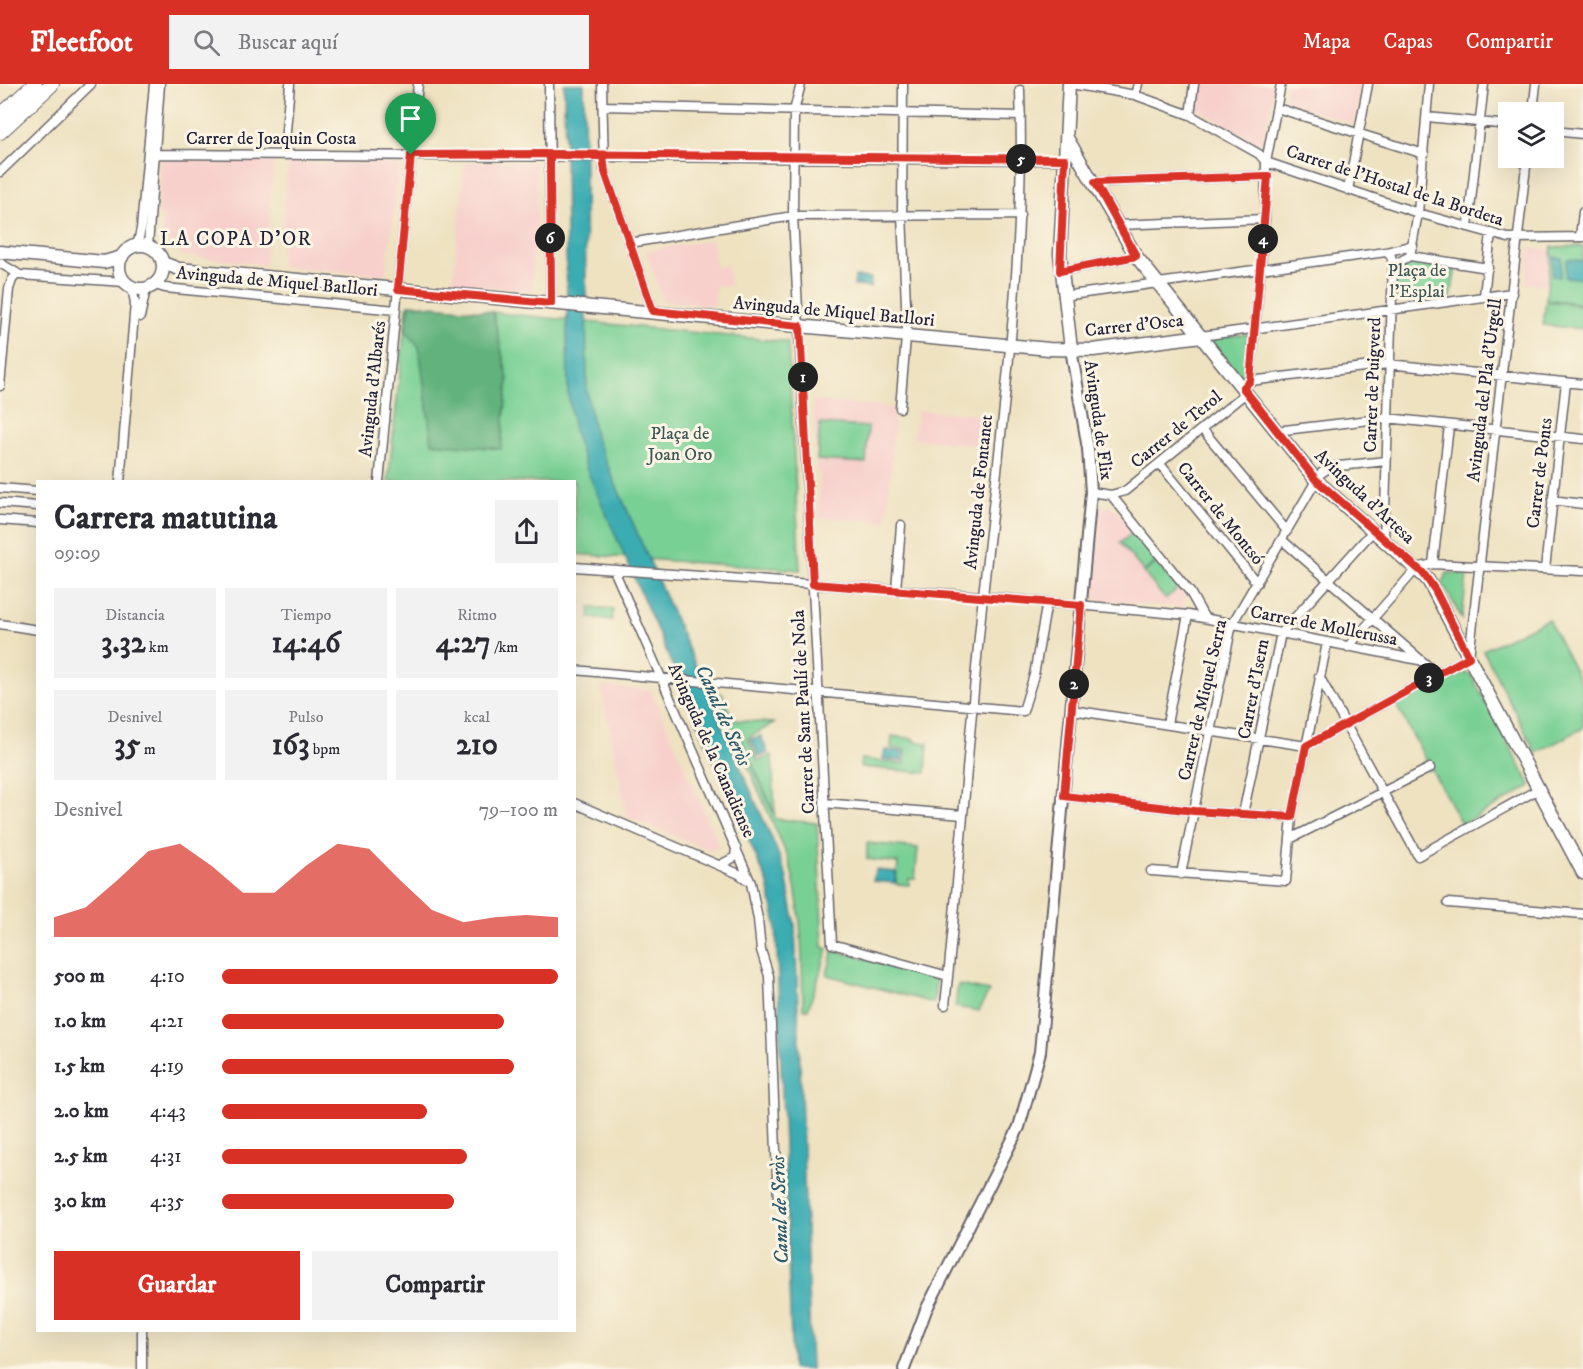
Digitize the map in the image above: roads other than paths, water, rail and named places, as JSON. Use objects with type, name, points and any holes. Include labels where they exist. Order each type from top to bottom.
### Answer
[{"type":"main road","points":[[0,116],[35,84]]},
{"type":"main road","points":[[0,132],[52,84]]},
{"type":"main road","name":"Avinguda de Flix","points":[[1070,84],[1060,271],[1071,349]]},
{"type":"main road","name":"Avinguda d'Artesa","points":[[1067,138],[1095,182],[1136,256],[1246,388],[1276,431],[1316,480],[1417,568],[1435,590],[1583,873]]},
{"type":"main road","points":[[0,252],[104,262],[122,257],[128,250],[142,246],[159,254],[163,267],[150,287],[126,280],[104,262]]},
{"type":"main road","points":[[122,257],[126,280]]},
{"type":"main road","name":"Avinguda de Miquel Batllori","points":[[163,267],[1071,349]]},
{"type":"main road","name":"Carrer d'Osca","points":[[1071,349],[1093,350],[1201,336]]},
{"type":"street","points":[[0,172],[91,84]]},
{"type":"street","points":[[142,246],[141,229],[154,84]]},
{"type":"street","points":[[142,246],[160,84]]},
{"type":"street","points":[[284,154],[290,84]]},
{"type":"street","name":"Avinguda d'Albarés","points":[[379,480],[418,84]]},
{"type":"street","points":[[549,84],[551,303]]},
{"type":"street","points":[[602,84],[604,168],[653,311]]},
{"type":"street","name":"Carrer de Sant Paulí de Nola","points":[[801,84],[794,111],[793,216],[832,944],[948,976]]},
{"type":"street","points":[[900,408],[906,335],[902,215],[903,84]]},
{"type":"street","name":"Carrer de l'Hostal de la Bordeta","points":[[1070,84],[1135,95],[1190,115],[1259,154],[1266,162],[1418,213],[1491,233],[1519,238],[1581,237]]},
{"type":"street","points":[[1135,95],[1138,84]]},
{"type":"street","points":[[1190,115],[1194,84]]},
{"type":"street","points":[[1281,84],[1266,162],[1268,176],[1265,219],[1246,388],[1388,364],[1583,384]]},
{"type":"street","points":[[1348,190],[1368,84]]},
{"type":"street","points":[[1410,256],[1418,213],[1430,84]]},
{"type":"street","points":[[1468,227],[1484,84]]},
{"type":"street","points":[[1534,102],[1536,84]]},
{"type":"street","name":"Avinguda de Fontanet","points":[[945,1005],[983,597],[1010,345],[1020,216],[1020,90]]},
{"type":"street","points":[[603,106],[1021,116]]},
{"type":"street","points":[[1277,108],[1424,154]]},
{"type":"street","points":[[1427,117],[1498,124]]},
{"type":"street","points":[[1564,131],[1583,134]]},
{"type":"street","name":"Carrer de Joaquin Costa","points":[[154,154],[550,154],[1065,159]]},
{"type":"street","name":"Avinguda del Pla d'Urgell","points":[[1469,657],[1526,168]]},
{"type":"street","points":[[1095,182],[1268,176]]},
{"type":"street","points":[[1581,237],[1583,212]]},
{"type":"street","points":[[630,243],[793,216],[1020,216]]},
{"type":"street","points":[[1118,225],[1265,219]]},
{"type":"street","points":[[1484,296],[1491,233]]},
{"type":"street","points":[[1063,296],[1386,252],[1413,245]]},
{"type":"street","points":[[1386,252],[1391,256],[1393,266],[1410,256],[1488,268]]},
{"type":"street","points":[[1060,271],[1136,256]]},
{"type":"street","points":[[3,266],[17,274],[126,280],[135,303],[120,480]]},
{"type":"street","points":[[3,266],[9,290]]},
{"type":"street","name":"Carrer de Puigverd","points":[[1384,541],[1393,266]]},
{"type":"street","points":[[0,386],[9,290],[17,274]]},
{"type":"street","points":[[126,480],[140,308],[150,287]]},
{"type":"street","name":"Avinguda de Miquel Batllori","points":[[150,287],[396,310]]},
{"type":"street","points":[[1201,336],[1512,293]]},
{"type":"street","name":"Avinguda de Flix","points":[[904,1369],[926,1310],[1008,1150],[1027,1106],[1040,1052],[1091,492],[1088,449],[1071,349]]},
{"type":"street","name":"Carrer de Ponts","points":[[1545,569],[1566,382]]},
{"type":"street","name":"Carrer de Terol","points":[[1111,495],[1125,491],[1203,430],[1246,388]]},
{"type":"street","points":[[1276,431],[1387,418],[1583,439]]},
{"type":"street","points":[[1433,564],[1449,426]]},
{"type":"street","points":[[1203,430],[1287,531]]},
{"type":"street","points":[[1316,480],[1330,467],[1386,461]]},
{"type":"street","name":"Carrer de Montsó","points":[[1160,464],[1257,583]]},
{"type":"street","name":"Carrer de Miquel Serra","points":[[1181,874],[1232,624],[1316,480]]},
{"type":"street","points":[[0,488],[36,491]]},
{"type":"street","points":[[1091,492],[1111,495],[1190,592],[1204,617]]},
{"type":"street","points":[[1552,500],[1583,504]]},
{"type":"street","points":[[0,503],[36,506]]},
{"type":"street","points":[[0,520],[36,523]]},
{"type":"street","points":[[896,590],[901,525]]},
{"type":"street","name":"Carrer d'Isern","points":[[1243,814],[1281,633],[1329,582],[1372,531]]},
{"type":"street","points":[[1282,540],[1437,674]]},
{"type":"street","points":[[1348,647],[1417,568],[1433,564],[1583,571]]},
{"type":"street","name":"Carrer de Mollerussa","points":[[576,567],[896,590],[1188,615],[1419,660]]},
{"type":"street","name":"Avinguda de la Canadiense","points":[[614,570],[736,844],[751,883],[761,950],[769,976],[778,1201]]},
{"type":"street","points":[[576,670],[1023,711],[1034,675],[1047,602]]},
{"type":"street","points":[[1167,724],[1188,615]]},
{"type":"street","points":[[0,624],[36,630]]},
{"type":"street","points":[[1457,632],[1473,626]]},
{"type":"street","points":[[1151,871],[1286,881],[1292,817],[1327,643]]},
{"type":"street","points":[[1072,710],[1306,746],[1469,657]]},
{"type":"street","points":[[1319,676],[1418,856],[1539,789]]},
{"type":"street","points":[[1290,839],[1430,768]]},
{"type":"street","points":[[1064,796],[1194,811],[1292,817]]},
{"type":"street","points":[[824,803],[963,815]]},
{"type":"street","points":[[576,804],[720,865],[751,883]]},
{"type":"street","points":[[720,865],[735,857],[736,844]]},
{"type":"street","points":[[1448,903],[1583,914]]},
{"type":"street","points":[[142,1332],[142,1369]]},
{"type":"water","points":[[564,84],[584,84],[587,392],[595,437],[786,875],[795,925],[811,1369],[792,1369],[776,925],[768,884],[587,470],[574,431],[568,393]]},
{"type":"water","points":[[1554,257],[1562,258],[1560,277],[1552,276]]},
{"type":"water","points":[[1567,259],[1583,261],[1583,279],[1565,277]]},
{"type":"water","points":[[855,277],[871,278],[871,287],[854,286]]},
{"type":"water","points":[[761,736],[768,753],[759,757],[751,739]]},
{"type":"water","points":[[885,750],[904,752],[903,761],[883,759]]},
{"type":"water","points":[[876,870],[896,872],[895,883],[873,881]]},
{"type":"district","name":"LA COPA D'OR","points":[[236,238]]},
{"type":"park label","name":"Plaça de l'Esplai","points":[[1417,280]]},
{"type":"park label","name":"Plaça de Joan Oro","points":[[680,443]]},
{"type":"water label","name":"Canal de Seròs","points":[[724,715]]},
{"type":"water label","name":"Canal de Seròs","points":[[779,1210]]}]
